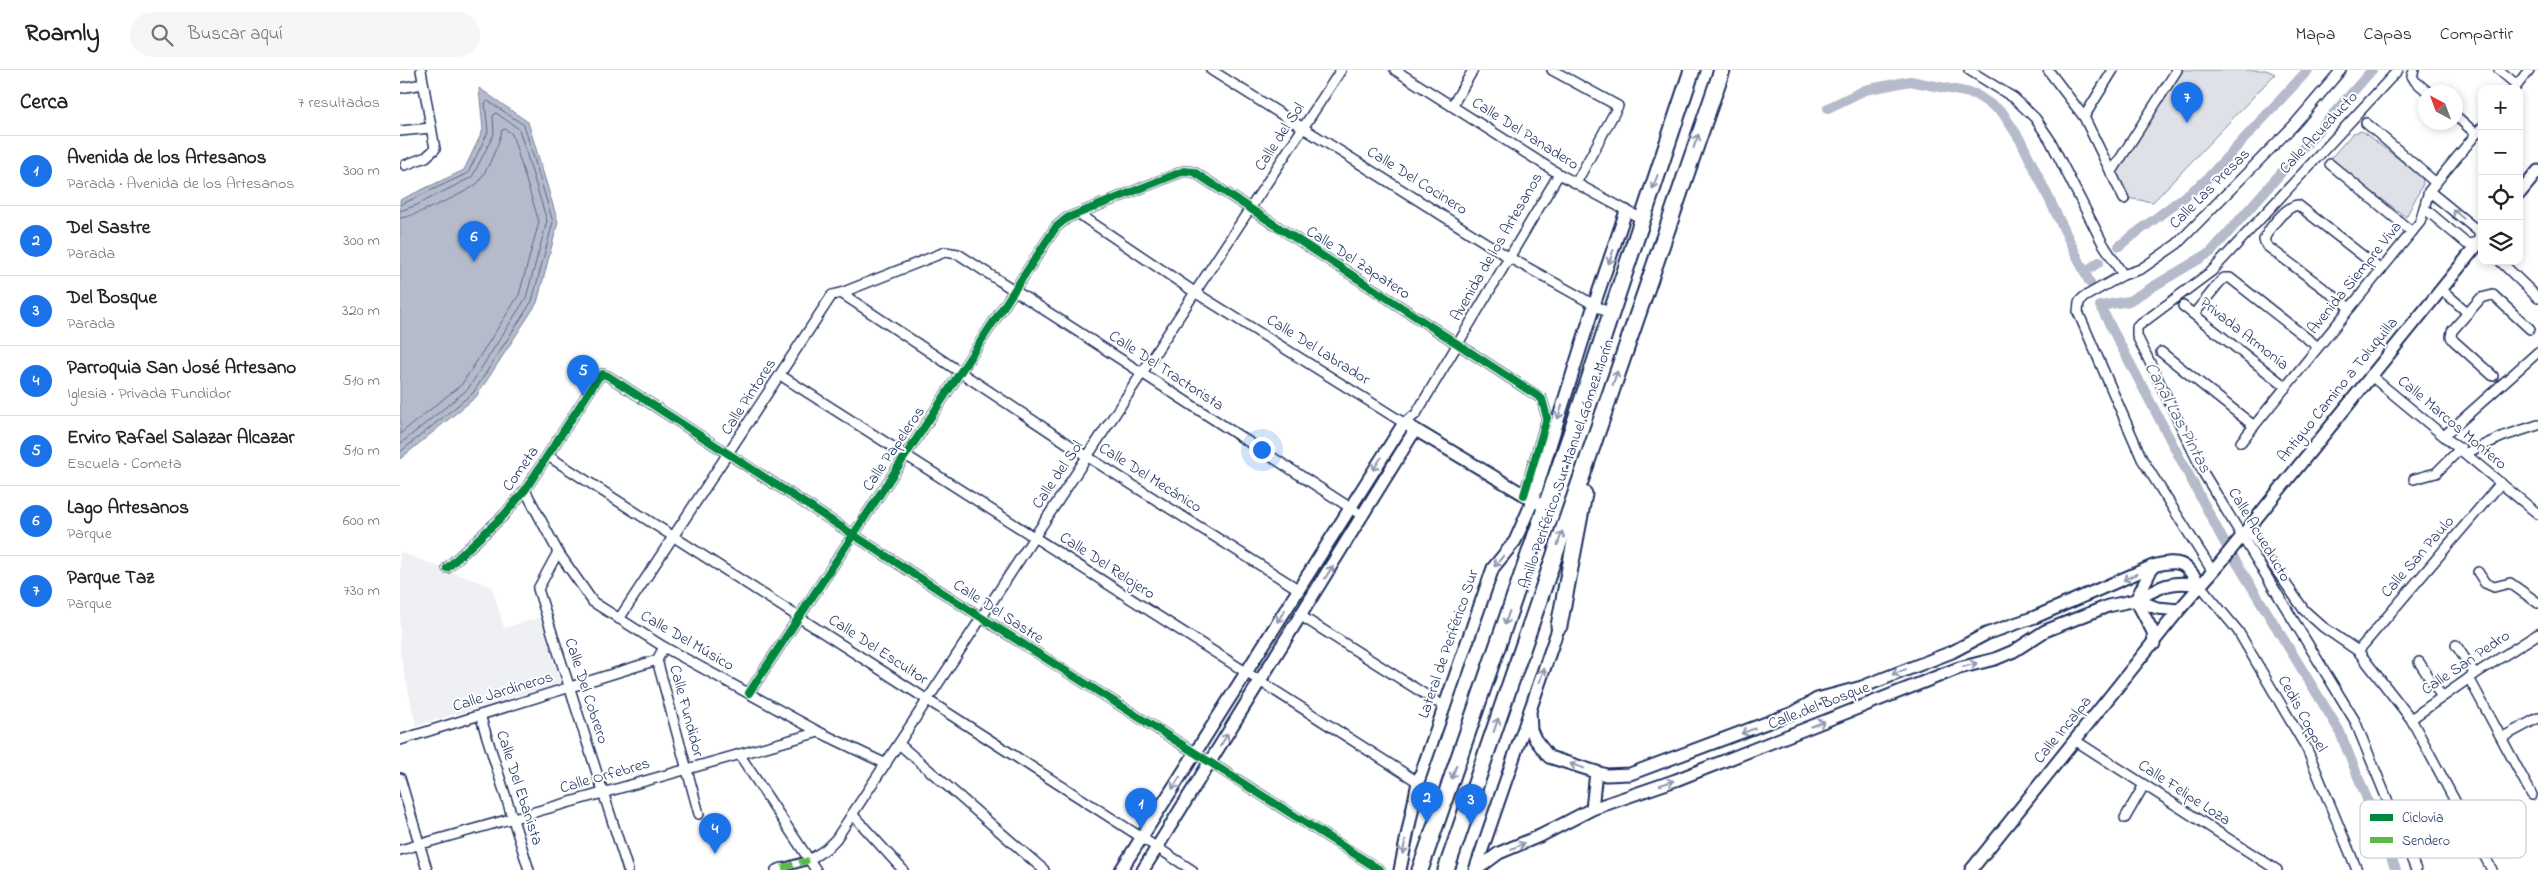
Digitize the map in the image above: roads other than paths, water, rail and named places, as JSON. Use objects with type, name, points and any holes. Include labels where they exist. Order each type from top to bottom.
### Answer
[{"type":"highway","name":"Anillo Periférico Sur Manuel Gómez Morín","points":[[1420,870],[1534,500],[1575,422],[1609,313],[1692,70]]},
{"type":"highway","name":"Anillo Periférico Sur Manuel Gómez Morín","points":[[1446,870],[1722,70]]},
{"type":"highway","points":[[1559,626],[1594,440]]},
{"type":"street","points":[[405,165],[432,154],[435,149],[421,70]]},
{"type":"street","name":"Calle Del Cocinero","points":[[1211,70],[1510,258],[1609,313]]},
{"type":"street","name":"Calle del Sol","points":[[779,869],[809,860],[826,850],[852,814],[1143,374],[1341,70]]},
{"type":"street","name":"Calle Del Panadero","points":[[1395,70],[1559,174],[1642,219]]},
{"type":"street","points":[[1452,106],[1473,70]]},
{"type":"street","points":[[1552,70],[1618,106],[1576,183]]},
{"type":"street","points":[[1969,70],[2014,98],[2035,118],[2050,140],[2102,242],[2123,275]]},
{"type":"street","points":[[2049,70],[2084,116],[2124,199]]},
{"type":"street","points":[[2084,116],[2113,70]]},
{"type":"street","points":[[2112,172],[2177,70]]},
{"type":"street","name":"Calle Las Presas","points":[[2213,572],[2142,459],[2078,312],[2079,302],[2084,297],[2123,275],[2140,270],[2177,244],[2294,126],[2341,70]]},
{"type":"street","name":"Calle Acueducto","points":[[2387,800],[2355,721],[2204,474],[2137,336],[2137,327],[2212,271],[2398,70]]},
{"type":"street","points":[[2414,70],[2412,76],[2420,85]]},
{"type":"street","points":[[2499,70],[2513,85]]},
{"type":"street","points":[[2517,85],[2529,70]]},
{"type":"street","points":[[400,88],[423,84]]},
{"type":"street","points":[[2463,120],[2478,129]]},
{"type":"street","points":[[2366,123],[2436,183]]},
{"type":"street","points":[[400,131],[431,128]]},
{"type":"street","name":"Avenida Siempre Viva","points":[[2241,442],[2420,222],[2429,191],[2478,131]]},
{"type":"street","points":[[2330,164],[2412,232]]},
{"type":"street","name":"Calle Del Zapatero","points":[[1062,221],[1189,170],[1542,399],[1546,408],[1547,418],[1534,500]]},
{"type":"street","points":[[2523,189],[2538,171]]},
{"type":"street","name":"Avenida de los Artesanos","points":[[1121,870],[1349,507],[1404,423],[1416,414],[1559,174]]},
{"type":"street","points":[[2429,191],[2478,231]]},
{"type":"street","points":[[2350,308],[2267,246],[2264,240],[2288,209],[2298,205],[2381,270]]},
{"type":"street","points":[[2424,208],[2467,244],[2478,242]]},
{"type":"street","name":"Lateral de Periférico Sur","points":[[1400,870],[1418,782],[1493,568],[1515,541],[1534,500],[1594,305],[1626,211]]},
{"type":"street","name":"Calle Del Labrador","points":[[1079,214],[1196,293],[1415,430],[1534,500]]},
{"type":"street","name":"Calle Papeleros","points":[[748,693],[1062,221]]},
{"type":"street","name":"Antiguo Camino a Toluquilla","points":[[2213,572],[2370,375],[2478,246]]},
{"type":"street","name":"Calle Pintores","points":[[618,619],[832,295],[945,252],[952,252]]},
{"type":"street","name":"Calle Del Tractorista","points":[[952,252],[1363,516]]},
{"type":"street","points":[[2504,265],[2538,298]]},
{"type":"street","points":[[2194,314],[2219,282],[2224,278],[2230,278],[2318,348]]},
{"type":"street","points":[[2441,289],[2468,313]]},
{"type":"street","name":"Calle Del Mecánico","points":[[839,293],[1088,457],[1298,589]]},
{"type":"street","points":[[2493,376],[2452,337],[2452,331],[2481,298],[2493,295],[2530,329]]},
{"type":"street","name":"Privada Armonía","points":[[2183,306],[2286,387]]},
{"type":"street","points":[[2160,352],[2254,426]]},
{"type":"street","points":[[2445,435],[2538,352]]},
{"type":"street","name":"Calle Del Sastre","points":[[603,374],[982,618],[1380,870]]},
{"type":"street","name":"Cometa","points":[[447,568],[504,515],[525,490],[598,378],[603,374]]},
{"type":"street","name":"Calle Del Relojero","points":[[780,375],[1418,782]]},
{"type":"street","name":"Calle Marcos Montero","points":[[2370,375],[2445,435],[2538,514]]},
{"type":"street","name":"Avenida de los Artesanos","points":[[1143,870],[1415,430],[1416,414]]},
{"type":"street","points":[[2414,479],[2436,473],[2463,451],[2538,425]]},
{"type":"street","name":"Calle Del Escultor","points":[[548,456],[1192,870]]},
{"type":"street","name":"Calle San Paulo","points":[[2358,651],[2501,483]]},
{"type":"street","name":"Calle Del Músico","points":[[525,490],[558,552],[593,602],[664,647],[819,732],[886,764]]},
{"type":"street","points":[[2241,536],[2304,610],[2323,627],[2358,651],[2411,719],[2454,800]]},
{"type":"street","name":"Calle Del Cobrero","points":[[558,552],[538,589],[628,870]]},
{"type":"street","name":"Calle del Bosque","points":[[1530,710],[1531,730],[1540,749],[1549,757],[1606,775],[1630,774],[1793,713],[1817,699],[1862,687],[1952,652],[1986,634],[2035,618],[2153,566],[2173,561],[2184,566],[2200,585]]},
{"type":"street","points":[[2136,600],[2153,566]]},
{"type":"street","points":[[2136,600],[2165,584],[2183,582],[2200,585],[2213,572]]},
{"type":"street","points":[[2478,572],[2485,583],[2494,587],[2510,582],[2538,603]]},
{"type":"street","name":"Calle Incalpa","points":[[1971,870],[2200,585]]},
{"type":"street","name":"Cedis Coppel","points":[[2200,585],[2238,632],[2307,749],[2357,870]]},
{"type":"street","points":[[2136,600],[2157,608],[2179,610]]},
{"type":"street","points":[[2136,600],[2153,632],[2154,644]]},
{"type":"street","name":"Calle del Bosque","points":[[1475,870],[1499,853],[1542,835],[1592,809],[1676,780],[1959,668],[1995,659],[2014,651],[2044,631],[2076,617],[2108,606],[2136,600]]},
{"type":"street","points":[[1301,616],[1444,707]]},
{"type":"street","points":[[1475,870],[1559,626]]},
{"type":"street","name":"Calle San Pedro","points":[[2411,719],[2472,676],[2538,634]]},
{"type":"street","points":[[2456,645],[2532,795]]},
{"type":"street","points":[[658,660],[664,647]]},
{"type":"street","name":"Calle Jardineros","points":[[400,740],[658,660]]},
{"type":"street","name":"Calle Fundidor","points":[[658,660],[699,814]]},
{"type":"street","points":[[2418,662],[2442,697]]},
{"type":"street","name":"Calle Del Ebanista","points":[[480,715],[529,870]]},
{"type":"street","points":[[2503,737],[2538,718]]},
{"type":"street","name":"Calle Orfebres","points":[[400,850],[819,732]]},
{"type":"street","name":"Calle Felipe Loza","points":[[2076,741],[2276,870]]},
{"type":"street","points":[[899,744],[1044,870]]},
{"type":"street","points":[[739,754],[816,870]]},
{"type":"street","points":[[1592,809],[1596,772]]},
{"type":"street","points":[[400,778],[427,870]]},
{"type":"street","points":[[2125,818],[2144,785]]},
{"type":"street","points":[[852,814],[902,870]]},
{"type":"street","name":"Calle Acueducto","points":[[2411,858],[2416,870]]},
{"type":"street","points":[[2486,858],[2492,870]]},
{"type":"water","points":[[479,88],[528,122],[558,222],[537,303],[476,397],[400,459],[400,200],[464,170],[483,130]]},
{"type":"waterway","points":[[2119,246],[2205,181],[2308,70]]},
{"type":"waterway","name":"Canal Las Pintas","points":[[2368,800],[2339,730],[2223,540],[2100,306],[2129,301],[2211,252],[2372,70]]},
{"type":"waterway","points":[[1828,108],[1865,90],[1910,81],[1975,94],[2002,112],[2021,141],[2090,283]]},
{"type":"waterway","points":[[2085,272],[2099,262]]},
{"type":"waterway","name":"Canal Las Pintas","points":[[2391,858],[2396,870]]},
{"type":"place","name":"Parque Taz","points":[[2187,123]]},
{"type":"place","name":"Lago Artesanos","points":[[474,262]]},
{"type":"place","name":"Erviro Rafael Salazar Alcazar","points":[[583,396]]},
{"type":"place","name":"Del Sastre","points":[[1427,823]]},
{"type":"place","name":"Del Bosque","points":[[1471,825]]},
{"type":"place","name":"Avenida de los Artesanos","points":[[1141,829]]},
{"type":"place","name":"Parroquia San José Artesano","points":[[715,854]]}]
